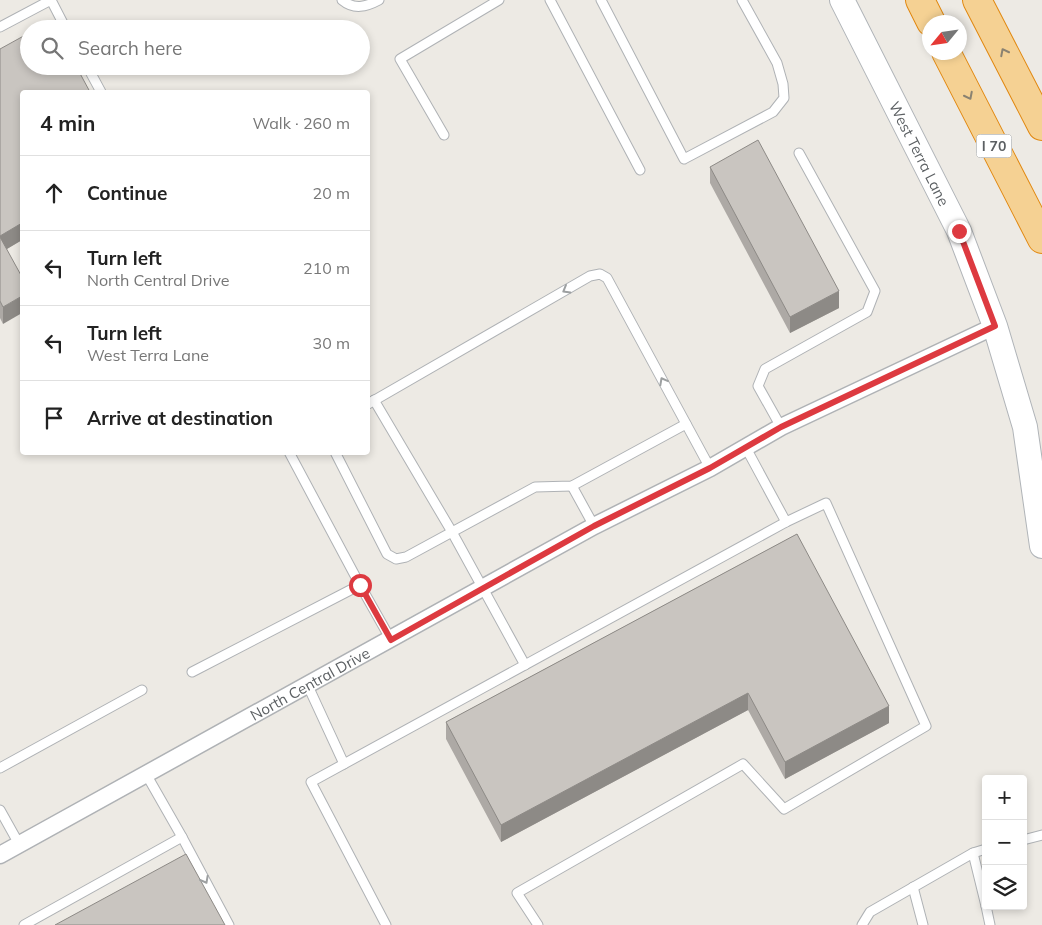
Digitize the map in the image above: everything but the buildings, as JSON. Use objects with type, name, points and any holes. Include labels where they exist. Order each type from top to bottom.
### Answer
[{"type":"highway","points":[[920,0],[928,15]]},
{"type":"highway","points":[[977,0],[1042,126]]},
{"type":"highway","name":"I 70","points":[[950,60],[1042,238]]},
{"type":"street","name":"West Terra Lane","points":[[842,0],[959,231],[995,326],[1025,427],[1042,546]]},
{"type":"street","name":"North Central Drive","points":[[0,855],[594,526],[710,468],[781,427],[995,326]]},
{"type":"lane","points":[[0,27],[51,0],[61,20]]},
{"type":"lane","points":[[342,0],[356,7],[369,5],[379,0]]},
{"type":"lane","points":[[444,135],[400,59],[499,0]]},
{"type":"lane","points":[[550,0],[640,170]]},
{"type":"lane","points":[[600,0],[684,160],[773,112],[784,98],[783,84],[776,63],[742,0]]},
{"type":"lane","points":[[91,75],[100,90]]},
{"type":"lane","points":[[781,427],[758,386],[765,370],[867,312],[875,291],[798,153]]},
{"type":"lane","points":[[525,665],[452,532],[371,402],[590,276],[600,274],[608,278],[710,468]]},
{"type":"lane","points":[[337,455],[387,554],[396,559],[406,557],[536,487],[572,486],[686,424]]},
{"type":"lane","points":[[746,448],[786,522]]},
{"type":"lane","points":[[291,455],[391,640]]},
{"type":"lane","points":[[572,486],[594,526]]},
{"type":"lane","points":[[386,925],[311,782],[786,522],[826,503],[926,726],[784,809],[743,764],[517,893],[538,925]]},
{"type":"lane","points":[[192,672],[360,585]]},
{"type":"lane","points":[[308,686],[344,764]]},
{"type":"lane","points":[[0,768],[142,690]]},
{"type":"lane","points":[[146,774],[229,925]]},
{"type":"lane","points":[[0,810],[19,844]]},
{"type":"lane","points":[[1027,839],[1042,835]]},
{"type":"lane","points":[[24,925],[182,837]]},
{"type":"lane","points":[[862,925],[870,912],[973,853],[982,850]]},
{"type":"lane","points":[[973,853],[982,890]]},
{"type":"lane","points":[[913,888],[923,925]]},
{"type":"lane","points":[[987,910],[990,925]]},
{"type":"route","points":[[360,585],[391,640],[594,526],[710,468],[781,427],[995,326],[959,231]]}]
